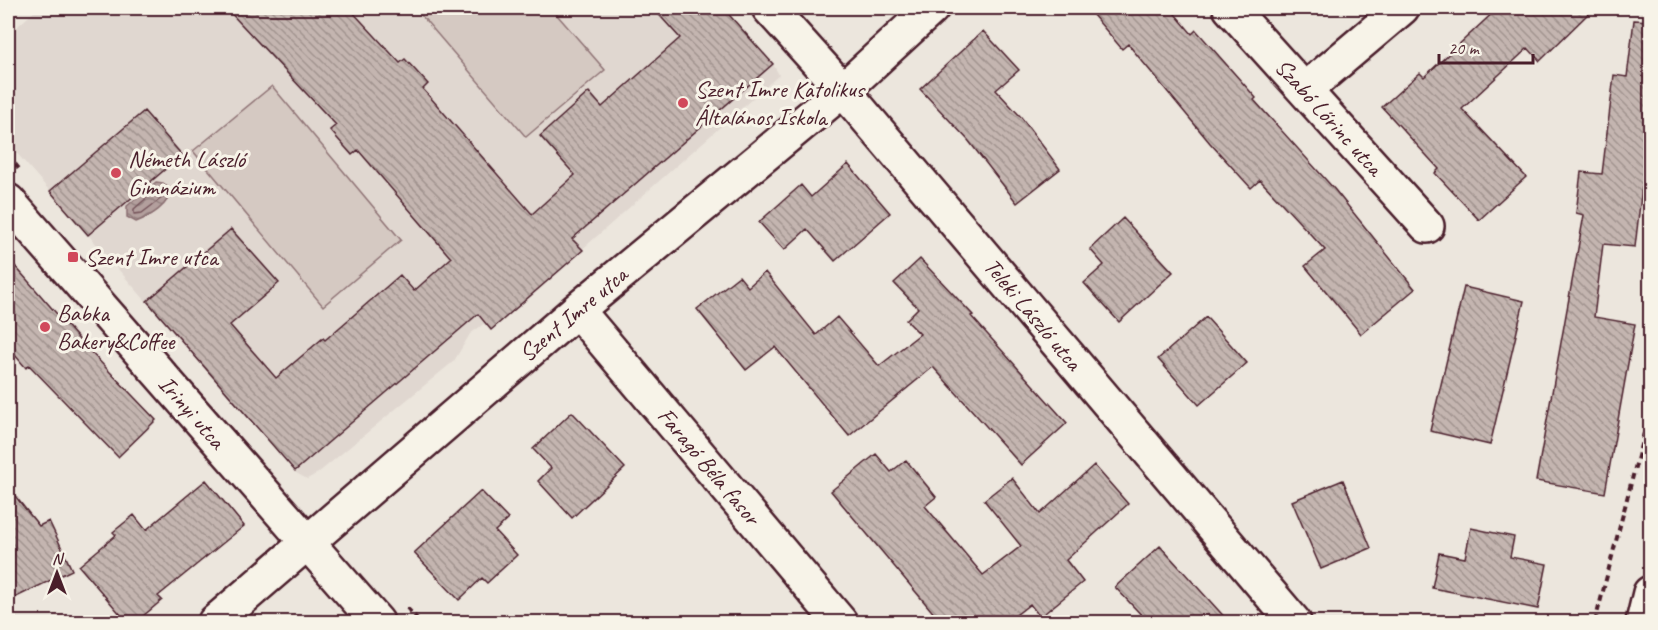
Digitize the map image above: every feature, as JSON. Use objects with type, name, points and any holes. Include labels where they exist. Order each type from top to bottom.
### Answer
[{"type":"street","name":"Teleki László utca","points":[[769,8],[843,90],[1294,622]]},
{"type":"street","name":"Szent Imre utca","points":[[215,622],[577,310],[843,90],[932,8]]},
{"type":"street","name":"Szabó Lőrinc utca","points":[[1230,8],[1427,226]]},
{"type":"street","points":[[1305,90],[1402,8]]},
{"type":"street","name":"Irinyi utca","points":[[8,201],[377,622]]},
{"type":"street","name":"Faragó Béla fasor","points":[[577,310],[840,622]]},
{"type":"street","points":[[1643,622],[1650,592]]},
{"type":"path","points":[[1595,622],[1650,410]]},
{"type":"shaded area","points":[[38,8],[723,8],[773,64],[779,75],[491,330],[485,323],[470,334],[454,361],[318,473],[307,479],[296,473],[8,143],[8,35]]},
{"type":"shaded area","points":[[415,8],[551,8],[605,70],[526,137]]},
{"type":"shaded area","points":[[272,86],[401,240],[323,306],[193,151]]},
{"type":"water","points":[[156,182],[163,183],[170,189],[163,205],[153,214],[136,222],[127,217],[127,206]]},
{"type":"building","points":[[226,8],[349,8],[400,63],[405,59],[428,84],[423,89],[532,214],[575,175],[540,136],[589,92],[602,107],[680,38],[653,8],[723,8],[773,64],[572,239],[583,250],[491,330],[478,314],[295,471],[147,301],[231,229],[279,283],[230,325],[276,378],[323,338],[325,340],[400,275],[414,291],[451,258],[358,150],[352,155],[330,130],[336,125]]},
{"type":"building","points":[[1087,8],[1170,8],[1192,34],[1196,30],[1256,98],[1254,100],[1335,190],[1415,289],[1361,334],[1305,266],[1325,250],[1260,180],[1251,188],[1210,143],[1128,44],[1122,49]]},
{"type":"building","points":[[1498,8],[1594,8],[1540,61],[1528,48],[1462,109],[1526,177],[1479,220],[1435,173],[1439,169],[1382,107],[1420,73],[1424,77]]},
{"type":"building","points":[[1634,20],[1650,21],[1650,189],[1642,187],[1635,247],[1603,244],[1594,317],[1635,324],[1605,493],[1536,481],[1584,215],[1576,213],[1581,172],[1602,174],[1614,75],[1627,77]]},
{"type":"building","points":[[983,31],[1019,70],[996,90],[1021,117],[1060,169],[1017,203],[968,140],[920,89]]},
{"type":"building","name":"Németh László Gimnázium","points":[[144,111],[182,155],[88,235],[50,191]]},
{"type":"building","points":[[848,164],[890,213],[835,261],[807,229],[784,250],[759,222],[801,185],[811,197]]},
{"type":"building","points":[[1123,218],[1173,272],[1119,322],[1084,283],[1104,265],[1090,249]]},
{"type":"building","points":[[8,258],[84,345],[156,420],[118,457],[29,365],[26,368],[8,347]]},
{"type":"building","points":[[920,259],[973,315],[971,316],[1067,423],[1021,465],[933,367],[849,436],[775,347],[746,370],[697,309],[739,276],[748,287],[765,272],[816,335],[837,317],[879,366],[920,334],[906,320],[918,308],[894,283]]},
{"type":"building","points":[[1464,287],[1524,301],[1490,445],[1430,431]]},
{"type":"building","points":[[1206,317],[1247,363],[1199,405],[1158,359]]},
{"type":"building","points":[[572,412],[625,468],[572,518],[538,481],[551,468],[533,449]]},
{"type":"building","points":[[876,454],[891,472],[906,460],[936,497],[925,506],[983,575],[1021,546],[984,500],[1012,478],[1040,514],[1094,465],[1128,504],[1066,560],[1083,582],[1040,617],[1030,604],[1007,622],[941,622],[831,491]]},
{"type":"building","points":[[206,480],[244,526],[158,596],[162,600],[136,622],[127,622],[79,566],[116,535],[113,532],[134,515],[146,530]]},
{"type":"building","points":[[1343,480],[1371,548],[1321,569],[1292,501]]},
{"type":"building","points":[[8,487],[39,526],[49,521],[72,570],[8,601]]},
{"type":"building","points":[[481,491],[508,519],[495,531],[517,555],[487,583],[482,578],[459,600],[414,553]]},
{"type":"building","points":[[1471,528],[1514,537],[1510,557],[1547,564],[1538,609],[1432,588],[1439,553],[1465,558]]},
{"type":"building","points":[[1160,546],[1229,622],[1148,622],[1115,587]]},
{"type":"place","name":"Szent Imre Katolikus Általános Iskola","points":[[683,103]]},
{"type":"place","name":"Németh László Gimnázium","points":[[116,173]]},
{"type":"place","name":"Szent Imre utca","points":[[73,257]]},
{"type":"place","name":"Babka Bakery&Coffee","points":[[45,327]]}]
